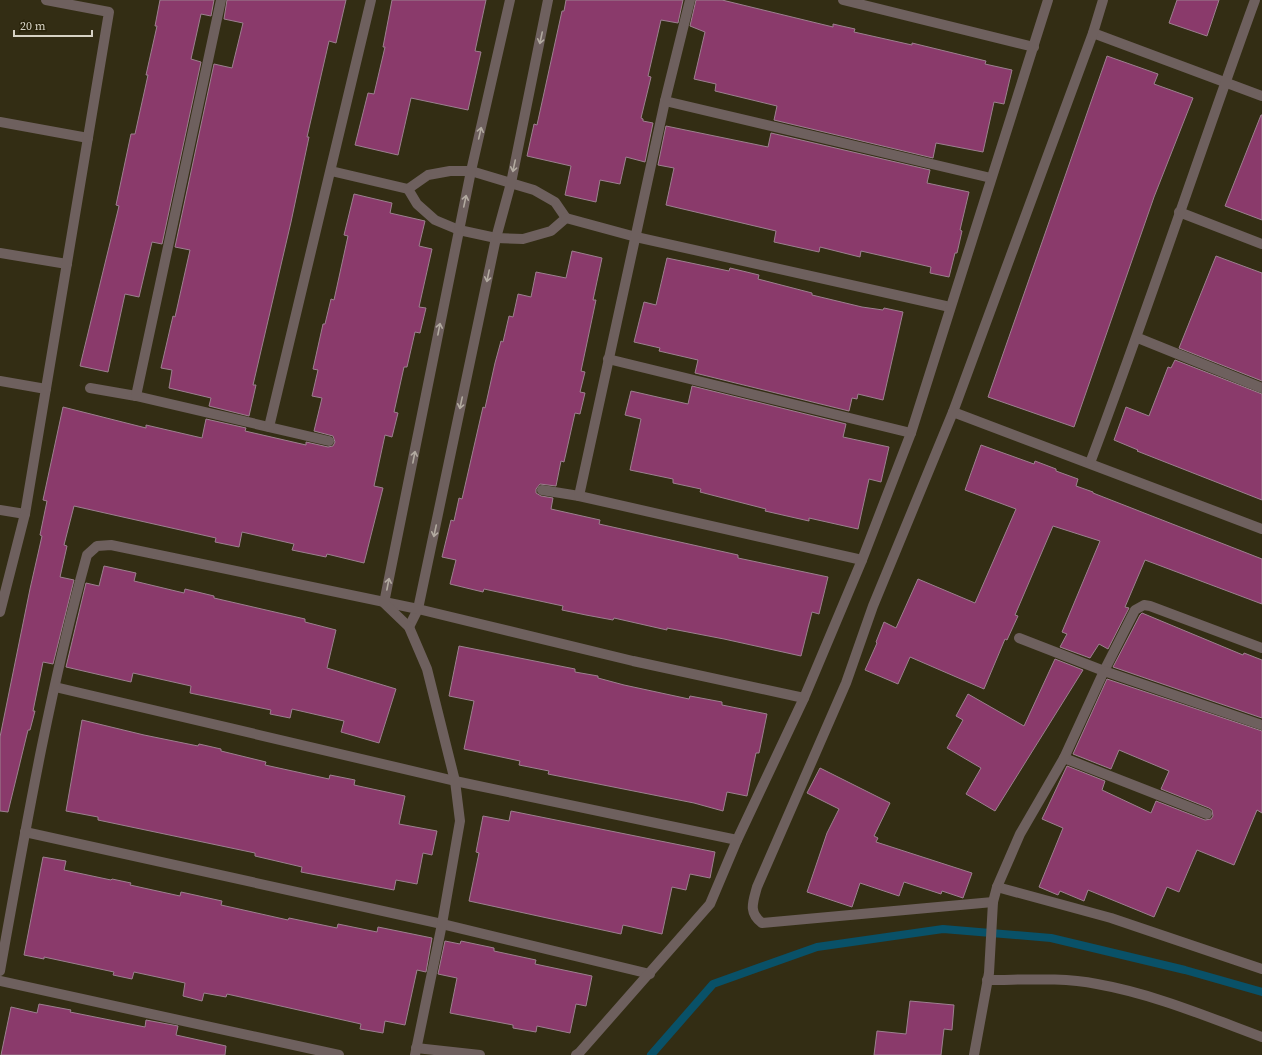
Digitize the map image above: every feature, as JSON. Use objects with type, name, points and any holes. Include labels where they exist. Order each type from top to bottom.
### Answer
[{"type":"street","points":[[0,612],[25,514],[109,12],[46,0]]},
{"type":"street","points":[[136,396],[222,0]]},
{"type":"street","points":[[269,428],[371,0]]},
{"type":"street","points":[[384,603],[471,171],[510,0]]},
{"type":"street","points":[[409,626],[418,609],[496,238],[511,183],[548,0]]},
{"type":"street","points":[[579,496],[665,101],[690,0]]},
{"type":"street","points":[[844,0],[1034,46]]},
{"type":"street","points":[[576,1055],[650,974],[710,904],[737,840],[804,698],[862,560],[912,433],[950,307],[1048,0]]},
{"type":"street","points":[[993,906],[762,923],[755,917],[752,904],[757,887],[846,683],[872,606],[953,412],[1093,33],[1103,0]]},
{"type":"street","points":[[1090,464],[1138,338],[1225,82],[1255,0]]},
{"type":"street","points":[[1093,33],[1262,96]]},
{"type":"street","points":[[665,101],[991,178]]},
{"type":"street","points":[[0,122],[88,138]]},
{"type":"street","points":[[331,171],[408,188],[428,175],[450,171],[471,171],[534,190],[555,202],[566,218],[636,237],[950,307]]},
{"type":"street","points":[[408,188],[417,204],[435,220],[459,230],[496,238],[523,239],[551,231],[566,218]]},
{"type":"street","points":[[1180,212],[1262,244]]},
{"type":"street","points":[[0,253],[67,264]]},
{"type":"street","points":[[1138,338],[1262,388]]},
{"type":"street","points":[[608,359],[912,433]]},
{"type":"street","points":[[0,381],[46,389]]},
{"type":"street","points":[[90,388],[136,396],[329,441]]},
{"type":"street","points":[[953,412],[1262,529]]},
{"type":"street","points":[[542,490],[579,496],[862,560]]},
{"type":"street","points":[[0,510],[25,514]]},
{"type":"street","points":[[0,971],[25,832],[55,687],[87,555],[97,546],[111,545],[418,609],[641,663],[804,698]]},
{"type":"street","points":[[384,603],[409,626],[427,669],[455,780],[460,821],[442,924],[415,1051],[480,1055]]},
{"type":"street","points":[[974,1055],[988,976],[993,906],[997,887],[1020,834],[1064,758],[1134,610],[1144,606],[1169,612],[1262,648]]},
{"type":"street","points":[[1019,638],[1104,671],[1262,726]]},
{"type":"street","points":[[55,687],[455,780],[737,840]]},
{"type":"street","points":[[1064,758],[1207,814]]},
{"type":"street","points":[[25,832],[442,924],[650,974]]},
{"type":"street","points":[[997,887],[1111,918],[1262,969]]},
{"type":"street","points":[[988,976],[1096,983],[1176,1005],[1262,1037]]},
{"type":"street","points":[[0,981],[339,1055]]},
{"type":"building","points":[[160,0],[214,0],[211,16],[201,14],[191,59],[201,62],[162,244],[152,242],[139,297],[125,294],[108,372],[80,366],[119,206],[116,205],[131,134],[135,134],[148,75],[146,75],[157,26],[155,26]]},
{"type":"building","points":[[227,0],[346,0],[336,43],[329,41],[307,137],[309,137],[291,222],[253,385],[256,385],[249,416],[209,406],[211,398],[169,388],[172,370],[161,368],[173,316],[175,317],[190,250],[175,247],[214,64],[232,68],[243,23],[224,19]]},
{"type":"building","points":[[392,0],[486,0],[475,51],[481,52],[468,110],[411,98],[398,155],[355,145],[368,93],[374,94],[385,47],[383,47]]},
{"type":"building","points":[[566,0],[683,0],[678,23],[661,20],[648,76],[651,77],[641,118],[643,121],[653,123],[645,162],[626,157],[620,184],[600,180],[596,202],[565,195],[571,166],[527,156],[534,124],[537,125],[562,11],[564,11]]},
{"type":"building","points":[[696,0],[722,0],[833,27],[833,24],[855,29],[854,32],[912,45],[912,43],[986,61],[985,64],[1012,70],[1004,104],[994,102],[983,152],[936,143],[933,158],[774,120],[777,106],[715,91],[716,84],[694,79],[705,32],[690,26]]},
{"type":"building","points":[[1177,0],[1219,0],[1207,36],[1169,23]]},
{"type":"building","points":[[1107,56],[1158,74],[1154,84],[1193,98],[1154,197],[1074,427],[988,397]]},
{"type":"building","points":[[1262,115],[1262,220],[1225,206]]},
{"type":"building","points":[[666,126],[768,147],[771,133],[930,170],[927,183],[969,192],[960,230],[962,231],[957,253],[955,253],[949,277],[930,273],[931,267],[861,251],[860,257],[820,247],[819,252],[774,242],[776,231],[666,205],[674,168],[658,165]]},
{"type":"building","points":[[354,194],[392,203],[390,213],[425,221],[419,246],[432,249],[419,307],[426,308],[420,333],[415,332],[407,367],[404,367],[394,412],[398,413],[392,437],[385,435],[374,486],[383,488],[364,563],[327,554],[326,557],[292,550],[294,544],[242,532],[239,547],[215,542],[216,538],[74,506],[64,545],[67,546],[60,577],[74,580],[53,664],[43,662],[33,711],[35,711],[30,730],[28,730],[8,812],[0,811],[0,737],[42,536],[40,535],[47,501],[43,500],[63,407],[146,428],[146,425],[202,438],[206,419],[246,428],[245,431],[306,445],[306,442],[328,447],[333,446],[335,442],[333,436],[314,431],[322,398],[312,396],[318,370],[313,369],[323,324],[325,324],[331,299],[334,300],[348,236],[344,235]]},
{"type":"building","points":[[572,251],[602,258],[593,300],[596,300],[581,371],[585,372],[580,392],[585,393],[580,414],[575,413],[564,462],[561,461],[556,486],[540,484],[536,489],[536,493],[541,496],[553,498],[551,509],[600,520],[599,524],[738,555],[738,558],[828,577],[819,614],[812,612],[801,656],[667,628],[667,630],[614,618],[613,620],[586,615],[562,610],[563,606],[484,589],[483,592],[450,584],[456,560],[442,557],[451,520],[454,521],[459,498],[462,499],[483,407],[485,408],[495,363],[501,341],[503,342],[509,316],[513,317],[518,294],[531,297],[536,272],[566,278]]},
{"type":"building","points":[[1216,256],[1262,273],[1262,381],[1179,348]]},
{"type":"building","points":[[667,258],[729,271],[730,268],[759,275],[758,279],[812,293],[812,295],[862,307],[883,310],[884,308],[903,312],[883,400],[858,394],[857,399],[852,398],[849,411],[695,373],[698,360],[659,351],[660,348],[634,342],[644,302],[656,305]]},
{"type":"building","points":[[1175,360],[1262,394],[1262,500],[1137,451],[1138,450],[1114,440],[1126,407],[1149,416],[1168,367],[1171,368]]},
{"type":"building","points":[[692,386],[846,424],[843,437],[889,447],[881,482],[869,479],[858,529],[809,518],[809,521],[765,511],[766,509],[700,492],[701,489],[673,483],[673,479],[630,470],[641,419],[625,415],[631,391],[688,404]]},
{"type":"building","points":[[981,445],[1034,464],[1035,461],[1056,469],[1056,471],[1078,479],[1076,486],[1262,559],[1262,604],[1145,560],[1125,607],[1129,608],[1108,649],[1099,644],[1090,658],[1060,647],[1067,634],[1062,632],[1100,541],[1053,526],[1015,615],[1018,616],[1007,640],[1005,639],[984,689],[910,657],[898,684],[865,670],[877,643],[876,642],[884,622],[896,628],[918,579],[975,603],[1016,509],[965,490]]},
{"type":"building","points":[[104,566],[136,573],[134,581],[184,593],[185,589],[214,596],[214,598],[305,619],[305,622],[336,630],[327,668],[396,689],[379,743],[341,732],[344,721],[292,709],[290,718],[270,714],[271,710],[190,693],[191,686],[133,673],[131,682],[66,667],[86,583],[99,586]]},
{"type":"building","points":[[1142,613],[1243,655],[1244,653],[1262,660],[1262,718],[1113,667]]},
{"type":"building","points":[[459,646],[575,669],[575,672],[598,676],[598,678],[624,685],[689,699],[690,696],[722,702],[722,705],[767,714],[759,753],[756,753],[747,796],[727,792],[723,811],[694,803],[548,774],[549,771],[519,765],[520,761],[464,749],[474,701],[449,696]]},
{"type":"building","points":[[1055,659],[1083,670],[995,811],[966,794],[981,768],[947,748],[963,720],[956,716],[968,694],[1024,726]]},
{"type":"building","points":[[1107,679],[1262,731],[1262,813],[1257,810],[1234,865],[1197,850],[1179,892],[1167,887],[1154,917],[1088,890],[1084,901],[1060,891],[1058,895],[1039,887],[1063,828],[1042,819],[1067,766],[1105,781],[1102,790],[1151,813],[1156,801],[1205,820],[1211,819],[1213,816],[1212,810],[1209,808],[1161,789],[1169,771],[1119,750],[1111,769],[1073,754]]},
{"type":"building","points":[[82,720],[144,735],[221,749],[221,751],[266,762],[265,765],[329,779],[330,775],[355,780],[354,785],[405,796],[399,824],[437,831],[432,855],[423,853],[417,884],[396,880],[394,890],[301,872],[302,867],[255,856],[255,853],[98,820],[98,817],[66,811]]},
{"type":"building","points":[[820,768],[890,803],[874,836],[878,838],[876,842],[972,873],[963,898],[942,891],[941,894],[904,882],[899,896],[860,883],[852,907],[807,892],[827,833],[839,809],[807,793]]},
{"type":"building","points":[[511,811],[715,852],[710,878],[690,874],[686,890],[672,887],[662,934],[623,925],[621,934],[469,901],[479,853],[476,852],[483,816],[509,821]]},
{"type":"building","points":[[43,857],[66,861],[64,870],[131,883],[130,885],[180,896],[181,892],[222,901],[221,905],[288,920],[289,918],[337,928],[338,924],[377,932],[378,927],[432,938],[426,972],[417,970],[405,1025],[385,1021],[383,1033],[360,1029],[361,1024],[227,994],[226,997],[204,993],[202,1001],[183,996],[185,983],[134,972],[132,979],[113,975],[114,972],[44,957],[44,959],[24,955]]},
{"type":"building","points":[[445,941],[460,944],[461,941],[494,948],[494,951],[536,960],[535,964],[592,976],[586,1006],[576,1004],[570,1033],[537,1026],[536,1032],[513,1028],[513,1025],[450,1013],[457,978],[438,974]]},
{"type":"building","points":[[910,1001],[954,1005],[952,1030],[944,1029],[941,1055],[874,1055],[877,1031],[906,1034]]},
{"type":"building","points":[[39,1004],[71,1010],[70,1012],[145,1027],[146,1020],[178,1026],[176,1035],[226,1046],[225,1055],[1,1055],[11,1007],[37,1013]]},
{"type":"waterway","points":[[651,1055],[713,984],[817,947],[943,929],[1051,938],[1185,970],[1262,992]]}]
